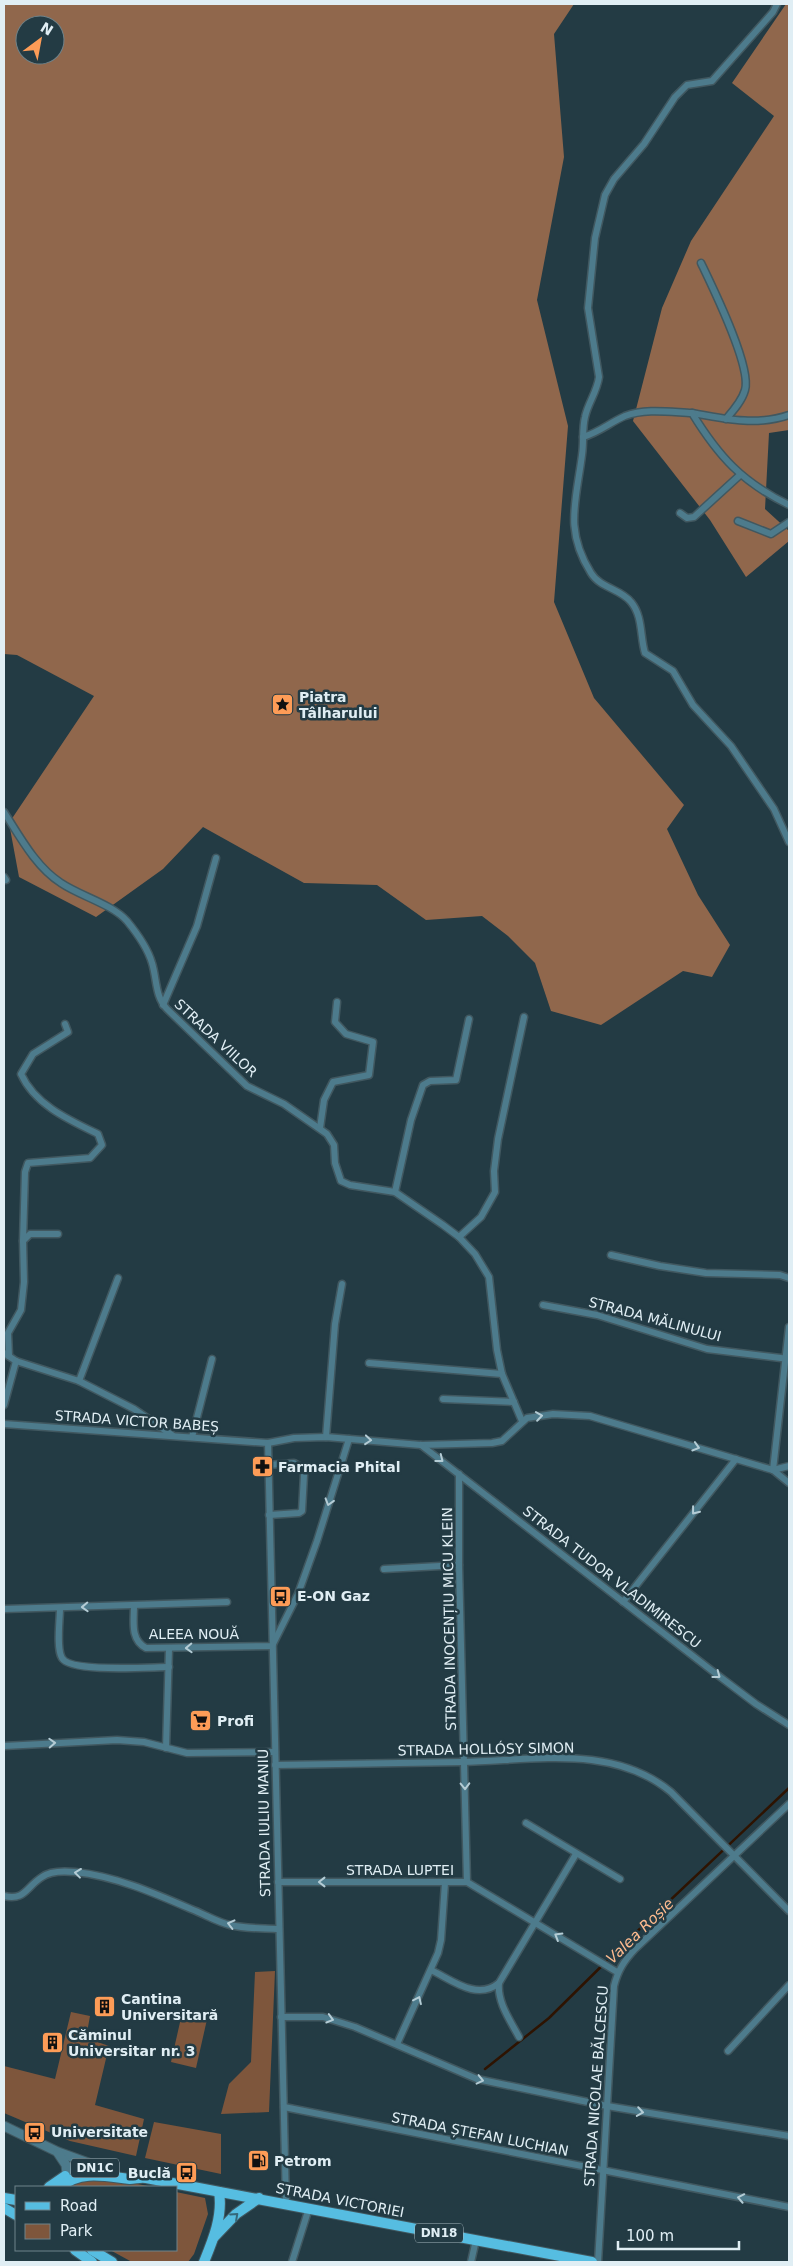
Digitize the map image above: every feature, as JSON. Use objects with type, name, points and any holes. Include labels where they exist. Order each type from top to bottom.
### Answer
[{"type":"main road","name":"STRADA VICTORIEI","points":[[50,2186],[78,2170],[102,2168],[135,2173],[141,2177],[218,2192],[260,2198],[592,2262]]},
{"type":"main road","name":"STRADA VICTORIEI","points":[[61,2186],[84,2175],[133,2179],[141,2177]]},
{"type":"main road","name":"STRADA VICTORIEI","points":[[204,2262],[214,2238],[220,2206],[218,2192]]},
{"type":"main road","name":"STRADA VICTORIEI","points":[[214,2238],[236,2214],[260,2198]]},
{"type":"main road","points":[[4,2207],[15,2214]]},
{"type":"main road","points":[[76,2251],[92,2262]]},
{"type":"main road","points":[[93,2251],[105,2261]]},
{"type":"street","points":[[777,4],[712,81],[688,86],[675,97],[644,144],[614,179],[605,195],[595,238],[588,308],[599,377],[597,388],[585,414],[572,515],[575,538],[585,562],[596,580],[632,603],[639,620],[645,653],[673,671],[693,705],[731,746],[774,809],[789,842]]},
{"type":"street","points":[[701,262],[728,321],[746,381],[743,396],[726,419]]},
{"type":"street","points":[[583,437],[599,432],[627,415],[657,411],[692,413],[758,422],[775,420],[789,415]]},
{"type":"street","points":[[692,413],[721,456],[740,475],[789,505]]},
{"type":"street","points":[[680,513],[687,518],[694,516],[740,475]]},
{"type":"street","points":[[738,521],[771,534],[789,522]]},
{"type":"street","name":"STRADA VIILOR","points":[[4,812],[6,821],[51,876],[60,883],[118,913],[129,923],[151,960],[159,998],[163,1005],[247,1086],[284,1104],[320,1128],[332,1140],[334,1163],[341,1181],[350,1185],[395,1192],[459,1237],[474,1254],[489,1277],[493,1327],[502,1374],[522,1420]]},
{"type":"street","points":[[163,1005],[197,926],[216,858]]},
{"type":"street","points":[[320,1128],[328,1090],[334,1082],[369,1075],[373,1042],[346,1034],[334,1022],[337,1002]]},
{"type":"street","points":[[459,1237],[481,1217],[495,1192],[494,1171],[498,1139],[524,1016]]},
{"type":"street","points":[[395,1192],[411,1120],[423,1085],[430,1081],[456,1080],[469,1018]]},
{"type":"street","points":[[65,1024],[68,1032],[33,1054],[21,1074],[27,1088],[62,1117],[98,1134],[102,1145],[90,1158],[28,1164],[23,1241],[24,1282],[21,1310],[8,1333],[6,1354],[16,1361],[79,1381],[134,1409],[173,1436]]},
{"type":"street","points":[[23,1241],[30,1234],[58,1234]]},
{"type":"street","points":[[611,1255],[660,1266],[706,1273],[780,1275],[789,1278]]},
{"type":"street","points":[[79,1381],[118,1278]]},
{"type":"street","points":[[326,1437],[335,1324],[342,1284]]},
{"type":"street","name":"STRADA MĂLINULUI","points":[[544,1305],[597,1315],[708,1349],[787,1359]]},
{"type":"street","points":[[773,1470],[787,1359],[789,1327]]},
{"type":"street","points":[[192,1437],[212,1359]]},
{"type":"street","points":[[4,1405],[16,1361]]},
{"type":"street","points":[[369,1363],[502,1374]]},
{"type":"street","points":[[443,1399],[514,1402]]},
{"type":"street","points":[[522,1420],[553,1414],[590,1416],[773,1470],[789,1483]]},
{"type":"street","name":"STRADA VICTOR BABEȘ","points":[[4,1424],[268,1443],[294,1438],[326,1437],[421,1445],[484,1444],[502,1441],[522,1420]]},
{"type":"street","points":[[272,1646],[298,1594],[349,1439]]},
{"type":"street","name":"STRADA IULIU MANIU","points":[[268,1443],[286,2203]]},
{"type":"street","name":"STRADA TUDOR VLADIMIRESCU","points":[[421,1445],[756,1704],[789,1726]]},
{"type":"street","points":[[624,1602],[736,1458]]},
{"type":"street","points":[[268,1465],[294,1463],[301,1467],[304,1475],[302,1511],[299,1513],[269,1514]]},
{"type":"street","points":[[773,1470],[789,1466]]},
{"type":"street","name":"STRADA INOCENȚIU MICU KLEIN","points":[[460,1474],[459,1566],[467,1882]]},
{"type":"street","points":[[384,1569],[459,1566]]},
{"type":"street","points":[[4,1609],[227,1602]]},
{"type":"street","name":"ALEEA NOUĂ","points":[[134,1606],[136,1640],[146,1648],[272,1646]]},
{"type":"street","points":[[60,1608],[59,1647],[60,1657],[65,1663],[83,1667],[169,1667]]},
{"type":"street","points":[[166,1748],[169,1649]]},
{"type":"street","points":[[4,1751],[4,1745],[105,1740],[144,1742],[187,1753],[275,1752]]},
{"type":"street","name":"STRADA HOLLÓSY SIMON","points":[[275,1765],[465,1762],[567,1758],[635,1770],[648,1775],[670,1792],[789,1911]]},
{"type":"street","name":"STRADA NICOLAE BĂLCESCU","points":[[598,2262],[614,1986],[617,1972],[623,1962],[635,1950],[736,1857],[789,1804]]},
{"type":"street","points":[[526,1823],[576,1854],[620,1878]]},
{"type":"street","points":[[431,1970],[473,1990],[482,1991],[490,1989],[498,1982],[536,1923],[576,1854]]},
{"type":"street","points":[[4,1896],[12,1898],[21,1896],[43,1876],[58,1872],[74,1872],[110,1879],[149,1891],[227,1924],[246,1928],[279,1928]]},
{"type":"street","name":"STRADA LUPTEI","points":[[278,1882],[467,1882],[617,1972]]},
{"type":"street","points":[[397,2044],[431,1970],[441,1940],[445,1883]]},
{"type":"street","points":[[498,1982],[498,1992],[502,2005],[519,2037]]},
{"type":"street","points":[[728,2051],[789,1985]]},
{"type":"street","points":[[281,2017],[323,2017],[397,2044],[470,2077],[607,2106],[789,2136]]},
{"type":"street","name":"STRADA ȘTEFAN LUCHIAN","points":[[284,2107],[789,2207]]},
{"type":"street","name":"STRADA VICTORIEI","points":[[4,2126],[58,2152],[102,2168]]},
{"type":"street","points":[[58,2152],[66,2165],[67,2175]]},
{"type":"street","points":[[292,2262],[308,2208]]},
{"type":"street","points":[[471,2262],[476,2240]]},
{"type":"green space","points":[[275,1971],[269,2112],[221,2114],[229,2084],[251,2062],[255,1972]]},
{"type":"green space","points":[[183,2009],[208,2015],[196,2068],[171,2062]]},
{"type":"green space","points":[[71,2012],[90,2016],[86,2038],[109,2046],[95,2105],[144,2119],[136,2156],[70,2141],[4,2113],[4,2066],[55,2079]]},
{"type":"green space","points":[[154,2122],[221,2134],[221,2174],[145,2158]]},
{"type":"green space","points":[[106,2178],[148,2186],[70,2186],[75,2183]]},
{"type":"green space","points":[[178,2192],[205,2198],[208,2214],[194,2254],[188,2262],[132,2262],[112,2251],[178,2251]]},
{"type":"shaded area","points":[[4,4],[574,4],[554,34],[564,157],[537,300],[568,426],[554,602],[594,698],[684,805],[667,829],[698,895],[730,945],[712,977],[683,971],[601,1025],[551,1011],[535,963],[508,936],[482,916],[426,920],[377,885],[304,883],[203,827],[163,869],[96,917],[19,877],[9,823],[94,696],[17,655],[4,654]]},
{"type":"shaded area","points":[[786,4],[789,4],[789,430],[769,433],[765,509],[789,531],[789,541],[746,577],[710,520],[633,421],[662,308],[691,241],[774,116],[732,83]]},
{"type":"waterway","name":"Valea Roșie","points":[[485,2069],[549,2018],[628,1940],[789,1788]]},
{"type":"place","name":"Piatra Tâlharului","points":[[283,705]]},
{"type":"place","name":"Farmacia Phital","points":[[262,1467]]},
{"type":"place","name":"E-ON Gaz","points":[[281,1596]]},
{"type":"place","name":"Profi","points":[[201,1721]]},
{"type":"place","name":"Cantina Universitară","points":[[105,2007]]},
{"type":"place","name":"Căminul Universitar nr. 3","points":[[52,2043]]},
{"type":"place","name":"Universitate","points":[[35,2132]]},
{"type":"place","name":"Petrom","points":[[258,2161]]},
{"type":"place","name":"Buclă","points":[[187,2173]]}]
